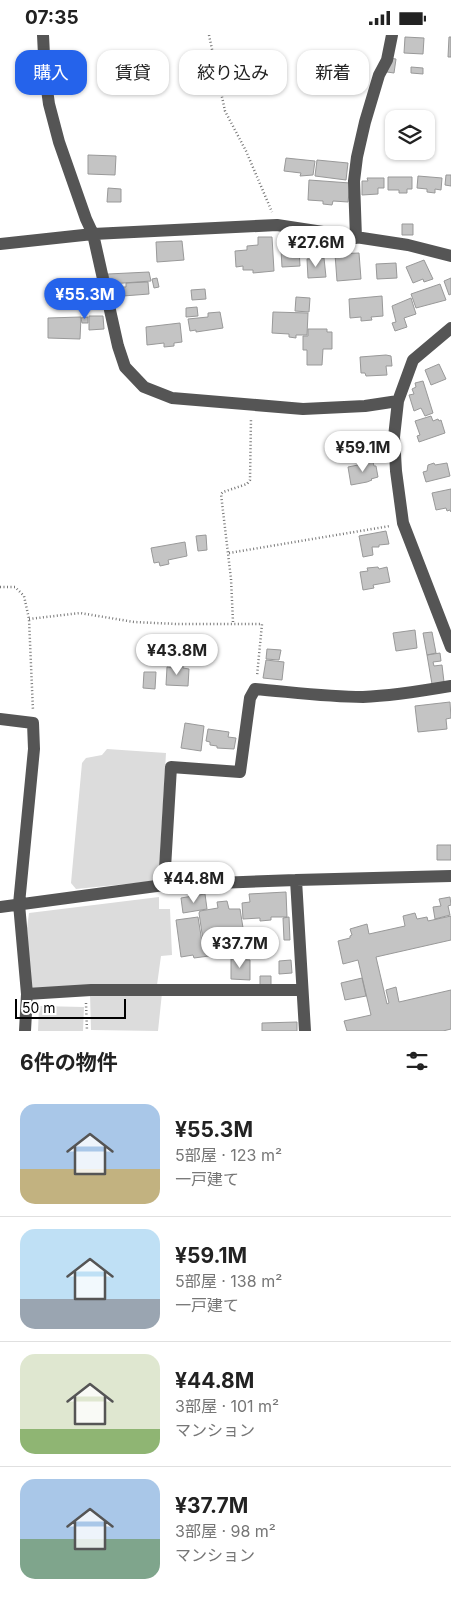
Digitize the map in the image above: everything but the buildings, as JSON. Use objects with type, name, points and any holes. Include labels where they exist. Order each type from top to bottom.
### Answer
[{"type":"street","points":[[43,35],[49,104],[59,142],[86,219],[93,233],[118,346],[125,367],[144,387],[172,398],[303,409],[365,406],[398,401]]},
{"type":"street","points":[[356,237],[354,181],[357,157],[379,75],[387,61],[392,35]]},
{"type":"street","points":[[0,244],[93,233],[277,225],[408,245],[451,256]]},
{"type":"street","points":[[451,329],[413,360],[398,401],[394,437],[396,471],[403,523],[451,647]]},
{"type":"street","points":[[164,885],[171,767],[240,771],[250,698],[256,689],[364,697],[415,693],[451,686]]},
{"type":"street","points":[[0,719],[33,723],[34,749],[19,903],[27,994],[25,1031]]},
{"type":"street","points":[[0,907],[164,885],[296,879],[451,876]]},
{"type":"street","points":[[296,879],[305,1031]]},
{"type":"street","points":[[27,994],[86,990],[302,990]]},
{"type":"path","points":[[208,35],[225,111],[246,151],[277,225]]},
{"type":"path","points":[[233,623],[232,579],[221,494],[247,484],[250,480],[251,404]]},
{"type":"path","points":[[229,553],[403,523]]},
{"type":"path","points":[[0,587],[15,587],[24,596],[29,619],[33,723]]},
{"type":"path","points":[[29,619],[80,613],[134,622],[262,624],[256,689]]},
{"type":"path","points":[[86,990],[86,1031]]},
{"type":"shaded area","points":[[107,749],[166,753],[159,872],[156,881],[76,889],[71,883],[82,763],[86,758],[102,755]]},
{"type":"shaded area","points":[[159,897],[159,909],[170,909],[172,955],[161,956],[157,985],[30,989],[27,928],[29,913]]},
{"type":"shaded area","points":[[90,993],[162,993],[158,1031],[91,1030]]},
{"type":"shaded area","points":[[39,1006],[84,1007],[83,1031],[38,1031]]}]
